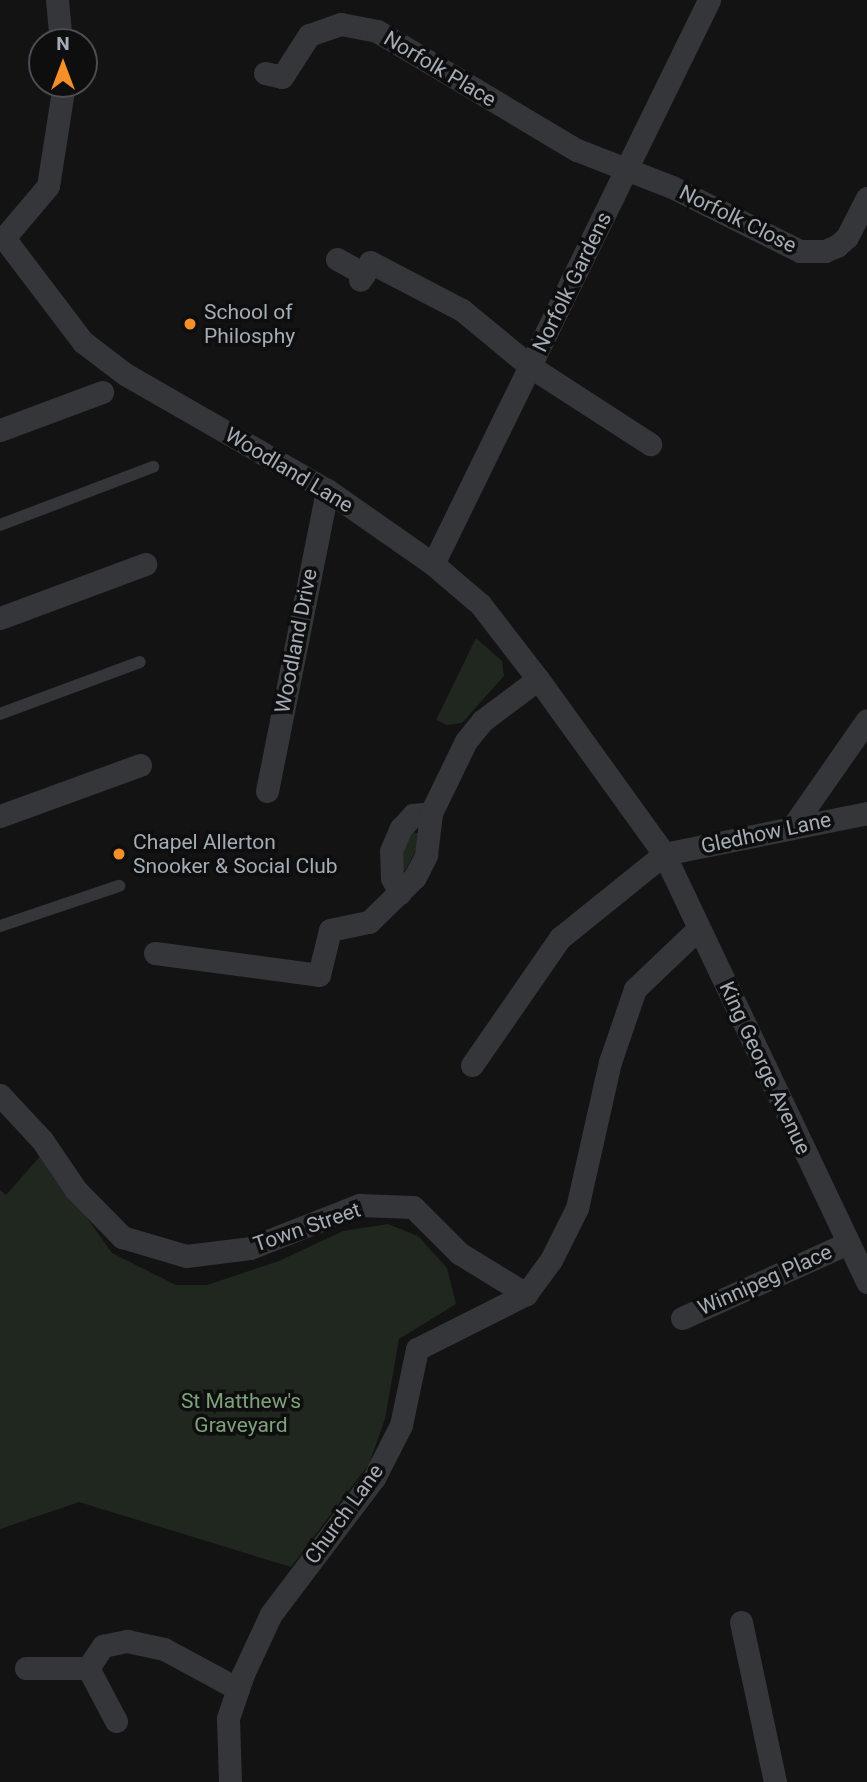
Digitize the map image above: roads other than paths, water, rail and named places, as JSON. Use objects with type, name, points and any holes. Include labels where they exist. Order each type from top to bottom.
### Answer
[{"type":"street","points":[[57,0],[60,28]]},
{"type":"street","name":"Norfolk Gardens","points":[[433,564],[709,0]]},
{"type":"street","name":"Norfolk Place","points":[[265,73],[282,77],[310,35],[320,31],[341,24],[377,31],[577,150],[625,170]]},
{"type":"street","name":"Woodland Lane","points":[[62,98],[48,186],[1,239],[83,342],[125,374],[327,490],[433,564],[480,604],[538,679],[664,854]]},
{"type":"street","name":"Norfolk Close","points":[[625,170],[672,187],[800,251],[813,253],[825,251],[847,237],[867,198]]},
{"type":"street","points":[[337,258],[362,277],[370,262],[461,310],[531,367],[650,444]]},
{"type":"street","points":[[0,430],[102,392]]},
{"type":"street","name":"Woodland Drive","points":[[267,791],[327,490]]},
{"type":"street","points":[[0,618],[145,564]]},
{"type":"street","points":[[155,953],[319,975],[330,930],[369,922],[415,877],[426,855],[431,813],[450,769],[482,721],[538,679]]},
{"type":"street","points":[[793,826],[867,720]]},
{"type":"street","points":[[0,816],[141,765]]},
{"type":"street","points":[[400,892],[392,878],[390,851],[401,828],[413,815],[431,813]]},
{"type":"street","name":"Gledhow Lane","points":[[664,854],[867,813]]},
{"type":"street","points":[[472,1065],[559,938],[664,854]]},
{"type":"street","name":"King George Avenue","points":[[664,854],[867,1282]]},
{"type":"street","name":"Church Lane","points":[[230,1782],[228,1718],[271,1614],[374,1478],[401,1425],[417,1349],[526,1293],[551,1260],[577,1208],[610,1062],[635,989],[698,929]]},
{"type":"street","name":"Town Street","points":[[0,1095],[42,1140],[76,1190],[122,1237],[186,1256],[250,1248],[359,1205],[413,1207],[459,1252],[526,1293]]},
{"type":"street","name":"Winnipeg Place","points":[[682,1318],[848,1243]]},
{"type":"street","points":[[741,1622],[775,1782]]},
{"type":"street","points":[[88,1668],[103,1647],[127,1641],[164,1649],[238,1689]]},
{"type":"street","points":[[26,1668],[88,1668]]},
{"type":"street","points":[[88,1668],[116,1721]]},
{"type":"lane","points":[[0,525],[153,467]]},
{"type":"lane","points":[[0,714],[140,662]]},
{"type":"lane","points":[[0,926],[119,886]]},
{"type":"place","name":"School of Philosphy","points":[[190,324]]},
{"type":"place","name":"Chapel Allerton Snooker & Social Club","points":[[119,854]]},
{"type":"park label","name":"St Matthew's Graveyard","points":[[241,1413]]}]
